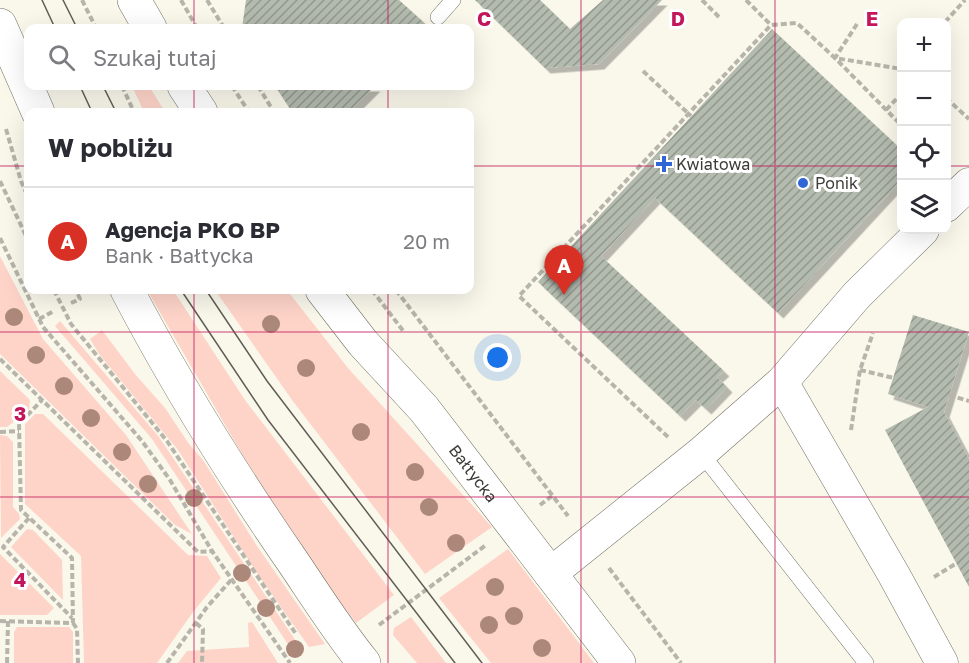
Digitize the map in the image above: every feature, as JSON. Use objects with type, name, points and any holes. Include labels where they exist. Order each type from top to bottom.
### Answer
[{"type":"main road","points":[[134,0],[148,24]]},
{"type":"main road","points":[[0,25],[24,80]]},
{"type":"main road","points":[[28,90],[36,108]]},
{"type":"main road","points":[[187,90],[198,108]]},
{"type":"main road","points":[[129,294],[159,351],[266,523],[357,655]]},
{"type":"main road","name":"Bałtycka","points":[[325,294],[363,343],[424,409],[619,663]]},
{"type":"street","points":[[951,201],[969,184]]},
{"type":"street","points":[[550,573],[688,449],[782,382],[857,295],[919,234]]},
{"type":"street","points":[[782,382],[821,446],[942,663]]},
{"type":"lane","points":[[438,17],[453,0]]},
{"type":"lane","points":[[688,449],[866,663]]},
{"type":"path","points":[[82,0],[94,24]]},
{"type":"path","points":[[181,0],[195,24]]},
{"type":"path","points":[[207,0],[222,24]]},
{"type":"path","points":[[702,0],[721,19]]},
{"type":"path","points":[[746,0],[771,25]]},
{"type":"path","points":[[949,18],[965,0]]},
{"type":"path","points":[[688,449],[519,296],[653,155],[771,25],[797,23],[897,121]]},
{"type":"path","points":[[835,58],[857,24]]},
{"type":"path","points":[[835,58],[897,68]]},
{"type":"path","points":[[643,71],[690,115]]},
{"type":"path","points":[[124,90],[132,108]]},
{"type":"path","points":[[235,90],[246,108]]},
{"type":"path","points":[[260,90],[272,108]]},
{"type":"path","points":[[886,110],[897,98]]},
{"type":"path","points":[[951,103],[969,119]]},
{"type":"path","points":[[5,126],[24,188]]},
{"type":"path","points":[[0,181],[24,232]]},
{"type":"path","points":[[0,238],[24,288]]},
{"type":"path","points":[[27,294],[43,327],[142,441],[170,480],[212,551],[290,663]]},
{"type":"path","points":[[56,294],[70,324],[167,441],[299,639]]},
{"type":"path","points":[[71,303],[80,299],[78,294]]},
{"type":"path","points":[[399,294],[575,524]]},
{"type":"path","points":[[821,446],[851,429],[860,370],[877,319],[857,295]]},
{"type":"path","points":[[39,319],[54,311]]},
{"type":"path","points":[[0,359],[198,552],[212,551]]},
{"type":"path","points":[[860,370],[894,378]]},
{"type":"path","points":[[949,395],[969,401]]},
{"type":"path","points":[[42,400],[19,424],[21,510],[72,558],[73,621]]},
{"type":"path","points":[[0,432],[19,431]]},
{"type":"path","points":[[357,655],[514,524],[552,496]]},
{"type":"path","points":[[29,518],[2,545],[73,621],[77,628],[78,663]]},
{"type":"path","points":[[607,565],[681,663]]},
{"type":"path","points":[[167,663],[232,579]]},
{"type":"path","points":[[0,621],[73,621]]},
{"type":"path","points":[[8,621],[8,663]]},
{"type":"path","points":[[196,623],[202,629],[202,663]]},
{"type":"shaded area","points":[[134,90],[151,90],[163,108],[142,108]]},
{"type":"shaded area","points":[[0,256],[43,339],[126,435],[192,534],[175,525],[0,354]]},
{"type":"shaded area","points":[[149,294],[176,294],[245,400],[394,595],[356,623],[322,578],[243,456]]},
{"type":"shaded area","points":[[218,294],[290,294],[348,368],[492,527],[425,574],[292,400]]},
{"type":"shaded area","points":[[60,321],[159,437],[300,647],[298,652],[293,652],[152,439],[55,326]]},
{"type":"shaded area","points":[[102,330],[135,374],[165,408],[189,444],[203,460],[257,546],[325,644],[309,647],[257,573],[178,450],[99,354],[90,339]]},
{"type":"shaded area","points":[[0,371],[30,400],[29,410],[7,427],[0,427]]},
{"type":"shaded area","points":[[35,414],[43,414],[188,555],[207,556],[221,578],[193,612],[157,663],[84,663],[81,556],[25,504],[25,424]]},
{"type":"shaded area","points":[[0,435],[7,436],[13,442],[13,507],[20,519],[1,538]]},
{"type":"shaded area","points":[[27,529],[33,530],[62,560],[63,600],[11,547]]},
{"type":"shaded area","points":[[508,549],[594,663],[491,663],[439,598]]},
{"type":"shaded area","points":[[0,554],[54,608],[47,615],[0,615]]},
{"type":"shaded area","points":[[411,617],[446,663],[417,663],[393,635],[394,628]]},
{"type":"shaded area","points":[[252,622],[278,663],[178,663],[187,651],[249,647],[248,623]]},
{"type":"shaded area","points":[[17,627],[69,627],[73,632],[73,663],[14,663],[14,632]]},
{"type":"building","points":[[246,0],[399,0],[426,24],[243,24]]},
{"type":"building","points":[[475,0],[540,0],[570,29],[603,0],[662,0],[599,64],[545,68]]},
{"type":"building","points":[[772,29],[897,145],[897,184],[778,313],[655,198],[601,256],[724,371],[717,377],[727,387],[706,409],[696,400],[680,416],[538,282]]},
{"type":"building","points":[[278,90],[371,90],[353,108],[289,108]]},
{"type":"building","points":[[913,315],[969,332],[944,412],[969,459],[969,587],[885,430],[928,407],[888,394]]},
{"type":"tram line","points":[[42,0],[53,24]]},
{"type":"tram line","points":[[63,0],[75,24]]},
{"type":"tram line","points":[[82,90],[90,108]]},
{"type":"tram line","points":[[105,90],[114,108]]},
{"type":"tram line","points":[[184,294],[268,420],[455,663]]},
{"type":"tram line","points":[[209,294],[267,381],[482,663]]},
{"type":"place","name":"Kwiatowa","points":[[664,164]]},
{"type":"place","name":"Ponik","points":[[803,183]]},
{"type":"place","name":"Agencja PKO BP","points":[[564,295]]}]
